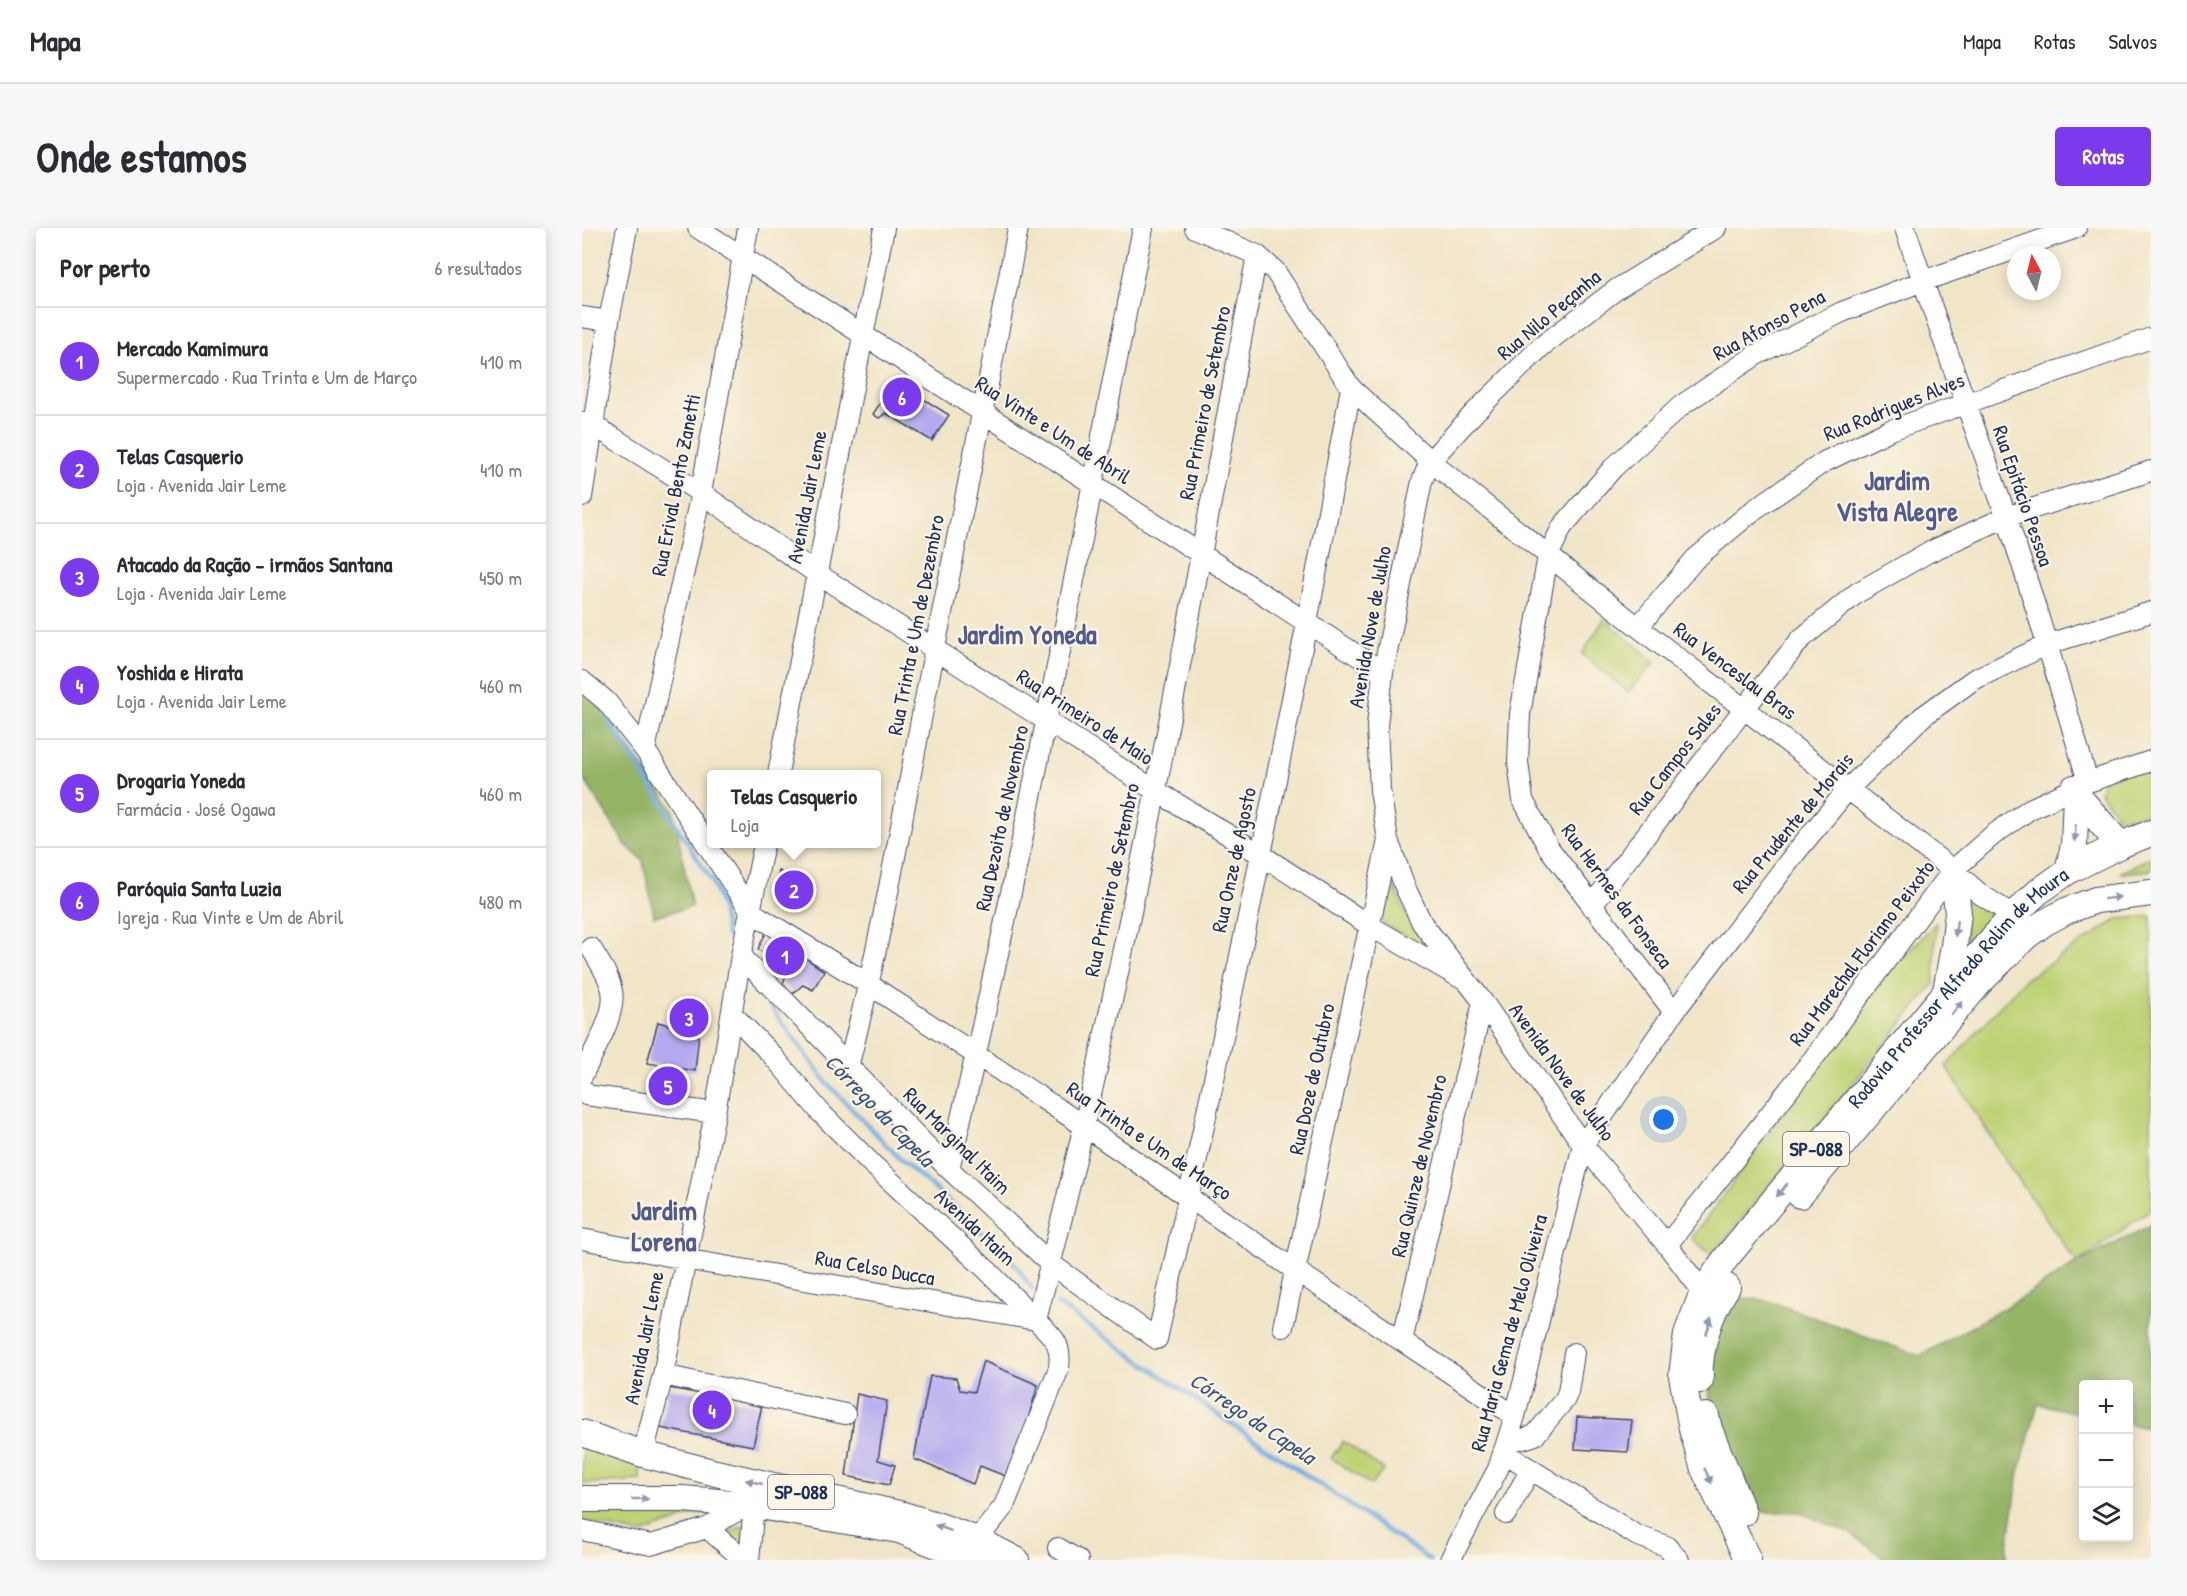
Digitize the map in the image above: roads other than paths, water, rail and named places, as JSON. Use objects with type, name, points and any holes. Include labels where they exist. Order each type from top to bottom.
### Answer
[{"type":"main road","points":[[2079,788],[2120,845]]},
{"type":"main road","points":[[2068,871],[2074,845],[2079,788]]},
{"type":"main road","name":"Rodovia Professor Alfredo Rolim de Moura","points":[[1748,1560],[1704,1469],[1692,1430],[1682,1376],[1687,1335],[1703,1292],[1726,1258],[1946,992],[2013,915],[2038,892],[2068,871],[2120,845],[2151,834]]},
{"type":"main road","points":[[1946,992],[1958,913],[1953,870]]},
{"type":"main road","name":"Rodovia Professor Alfredo Rolim de Moura","points":[[1764,1560],[1709,1429],[1702,1398],[1699,1363],[1719,1299],[1740,1267],[1980,982],[2025,937],[2043,923],[2066,911],[2096,900],[2151,893]]},
{"type":"main road","name":"SP-088","points":[[582,1433],[644,1454],[716,1473],[903,1515],[976,1550]]},
{"type":"main road","name":"SP-088","points":[[582,1499],[683,1499],[752,1504],[899,1530],[1016,1560]]},
{"type":"street","points":[[582,497],[588,424],[627,228]]},
{"type":"street","name":"Rua Vinte e Um de Abril","points":[[698,228],[1383,672]]},
{"type":"street","name":"Rua Erival Bento Zanetti","points":[[645,750],[701,493],[748,228]]},
{"type":"street","name":"Avenida Jair Leme","points":[[779,770],[884,228]]},
{"type":"street","name":"Rua Trinta e Um de Dezembro","points":[[848,1066],[870,985],[935,649],[984,413],[1018,228]]},
{"type":"street","name":"Rua Dezoito de Novembro","points":[[949,1169],[977,1055],[1047,720],[1143,228]]},
{"type":"street","points":[[1195,228],[1257,255],[1275,271],[1351,388],[1430,461]]},
{"type":"street","name":"Rua Nilo Peçanha","points":[[1430,461],[1475,412],[1542,346],[1617,289],[1716,228]]},
{"type":"street","name":"Rua Epitácio Pessoa","points":[[1905,228],[2048,644],[2079,788]]},
{"type":"street","name":"Rua Afonso Pena","points":[[1548,556],[1562,527],[1613,468],[1682,405],[1756,355],[1842,312],[1923,281],[2076,228]]},
{"type":"street","name":"Rua Primeiro de Setembro","points":[[1036,1320],[1084,1126],[1156,791],[1257,255]]},
{"type":"street","points":[[582,317],[609,321]]},
{"type":"street","name":"Rua Rodrigues Alves","points":[[1638,627],[1695,559],[1755,509],[1824,462],[1888,431],[2151,338]]},
{"type":"street","name":"Rua Onze de Agosto","points":[[1156,1339],[1189,1196],[1308,622],[1351,388]]},
{"type":"street","name":"Rua Primeiro de Maio","points":[[588,424],[701,493],[816,573],[1156,791],[1260,854],[1370,926],[1466,981]]},
{"type":"street","name":"Rua Venceslau Bras","points":[[1430,461],[1638,627],[1849,788],[1980,894],[2013,915]]},
{"type":"street","name":"Avenida Nove de Julho","points":[[1430,461],[1422,481],[1383,672],[1377,726],[1380,790],[1388,840],[1405,887],[1422,923],[1483,1002],[1584,1145],[1703,1292]]},
{"type":"street","name":"Rua Campos Sales","points":[[1592,906],[1801,639],[1857,593],[1927,553],[2006,517],[2151,471]]},
{"type":"street","name":"Rua Hermes da Fonseca","points":[[1548,556],[1520,714],[1518,762],[1523,800],[1548,848],[1674,1012]]},
{"type":"street","name":"Rua Prudente de Morais","points":[[1584,1145],[1674,1012],[1797,851],[1849,788],[1922,717],[1972,680],[2048,644],[2151,612]]},
{"type":"street","points":[[582,681],[606,701],[645,750],[707,845]]},
{"type":"street","name":"Rua Marechal Floriano Peixoto","points":[[1667,1245],[1813,1059],[1953,870],[1993,835],[2031,809],[2151,761]]},
{"type":"street","name":"Rua Doze de Outubro","points":[[1282,1327],[1388,840]]},
{"type":"street","points":[[709,848],[751,912]]},
{"type":"street","name":"Avenida Jair Leme","points":[[644,1454],[663,1375],[684,1259],[715,1113],[741,956],[763,848]]},
{"type":"street","name":"Rua Trinta e Um de Março","points":[[751,912],[870,985],[977,1055],[1515,1416]]},
{"type":"street","points":[[591,948],[607,975],[613,993],[611,1011],[583,1086],[715,1113]]},
{"type":"street","name":"Rua Marginal Itaim","points":[[741,956],[949,1169],[1051,1264],[1156,1339]]},
{"type":"street","name":"Rua Quinze de Novembro","points":[[1402,1341],[1483,1002]]},
{"type":"street","name":"Avenida Itaim","points":[[732,1014],[773,1056],[821,1113],[988,1271],[1036,1320]]},
{"type":"street","name":"Rua Maria Gema de Melo Oliveira","points":[[1454,1558],[1498,1469],[1515,1416],[1584,1145]]},
{"type":"street","name":"Rua Celso Ducca","points":[[582,1239],[1036,1320]]},
{"type":"street","points":[[976,1550],[1004,1506],[1059,1368],[1061,1352],[1052,1336],[1036,1320]]},
{"type":"street","points":[[1574,1353],[1565,1399],[1535,1435],[1505,1445],[1530,1469],[1636,1535],[1666,1546],[1679,1560]]},
{"type":"street","points":[[663,1375],[845,1414]]},
{"type":"street","points":[[1506,1514],[1530,1469]]},
{"type":"street","points":[[582,1530],[648,1553],[673,1540],[706,1528],[752,1504]]},
{"type":"street","points":[[749,1560],[752,1504]]},
{"type":"street","points":[[706,1528],[744,1560]]},
{"type":"street","points":[[665,1560],[673,1540]]},
{"type":"street","points":[[1058,1548],[1078,1560]]},
{"type":"waterway","name":"Córrego da Capela","points":[[605,714],[712,881],[722,908],[727,936]]},
{"type":"waterway","name":"Córrego da Capela","points":[[763,997],[827,1083],[900,1159],[951,1203],[1016,1265],[1032,1289]]},
{"type":"waterway","name":"Córrego da Capela","points":[[1057,1304],[1430,1560]]},
{"type":"place","name":"Paróquia Santa Luzia","points":[[902,397]]},
{"type":"place","name":"Telas Casquerio","points":[[794,890]]},
{"type":"place","name":"Mercado Kamimura","points":[[785,956]]},
{"type":"place","name":"Atacado da Ração - irmãos Santana","points":[[689,1018]]},
{"type":"place","name":"Drogaria Yoneda","points":[[668,1086]]},
{"type":"place","name":"Yoshida e Hirata","points":[[712,1410]]},
{"type":"district","name":"Jardim Vista Alegre","points":[[1897,496]]},
{"type":"district","name":"Jardim Yoneda","points":[[1027,635]]},
{"type":"district","name":"Jardim Lorena","points":[[664,1226]]}]
